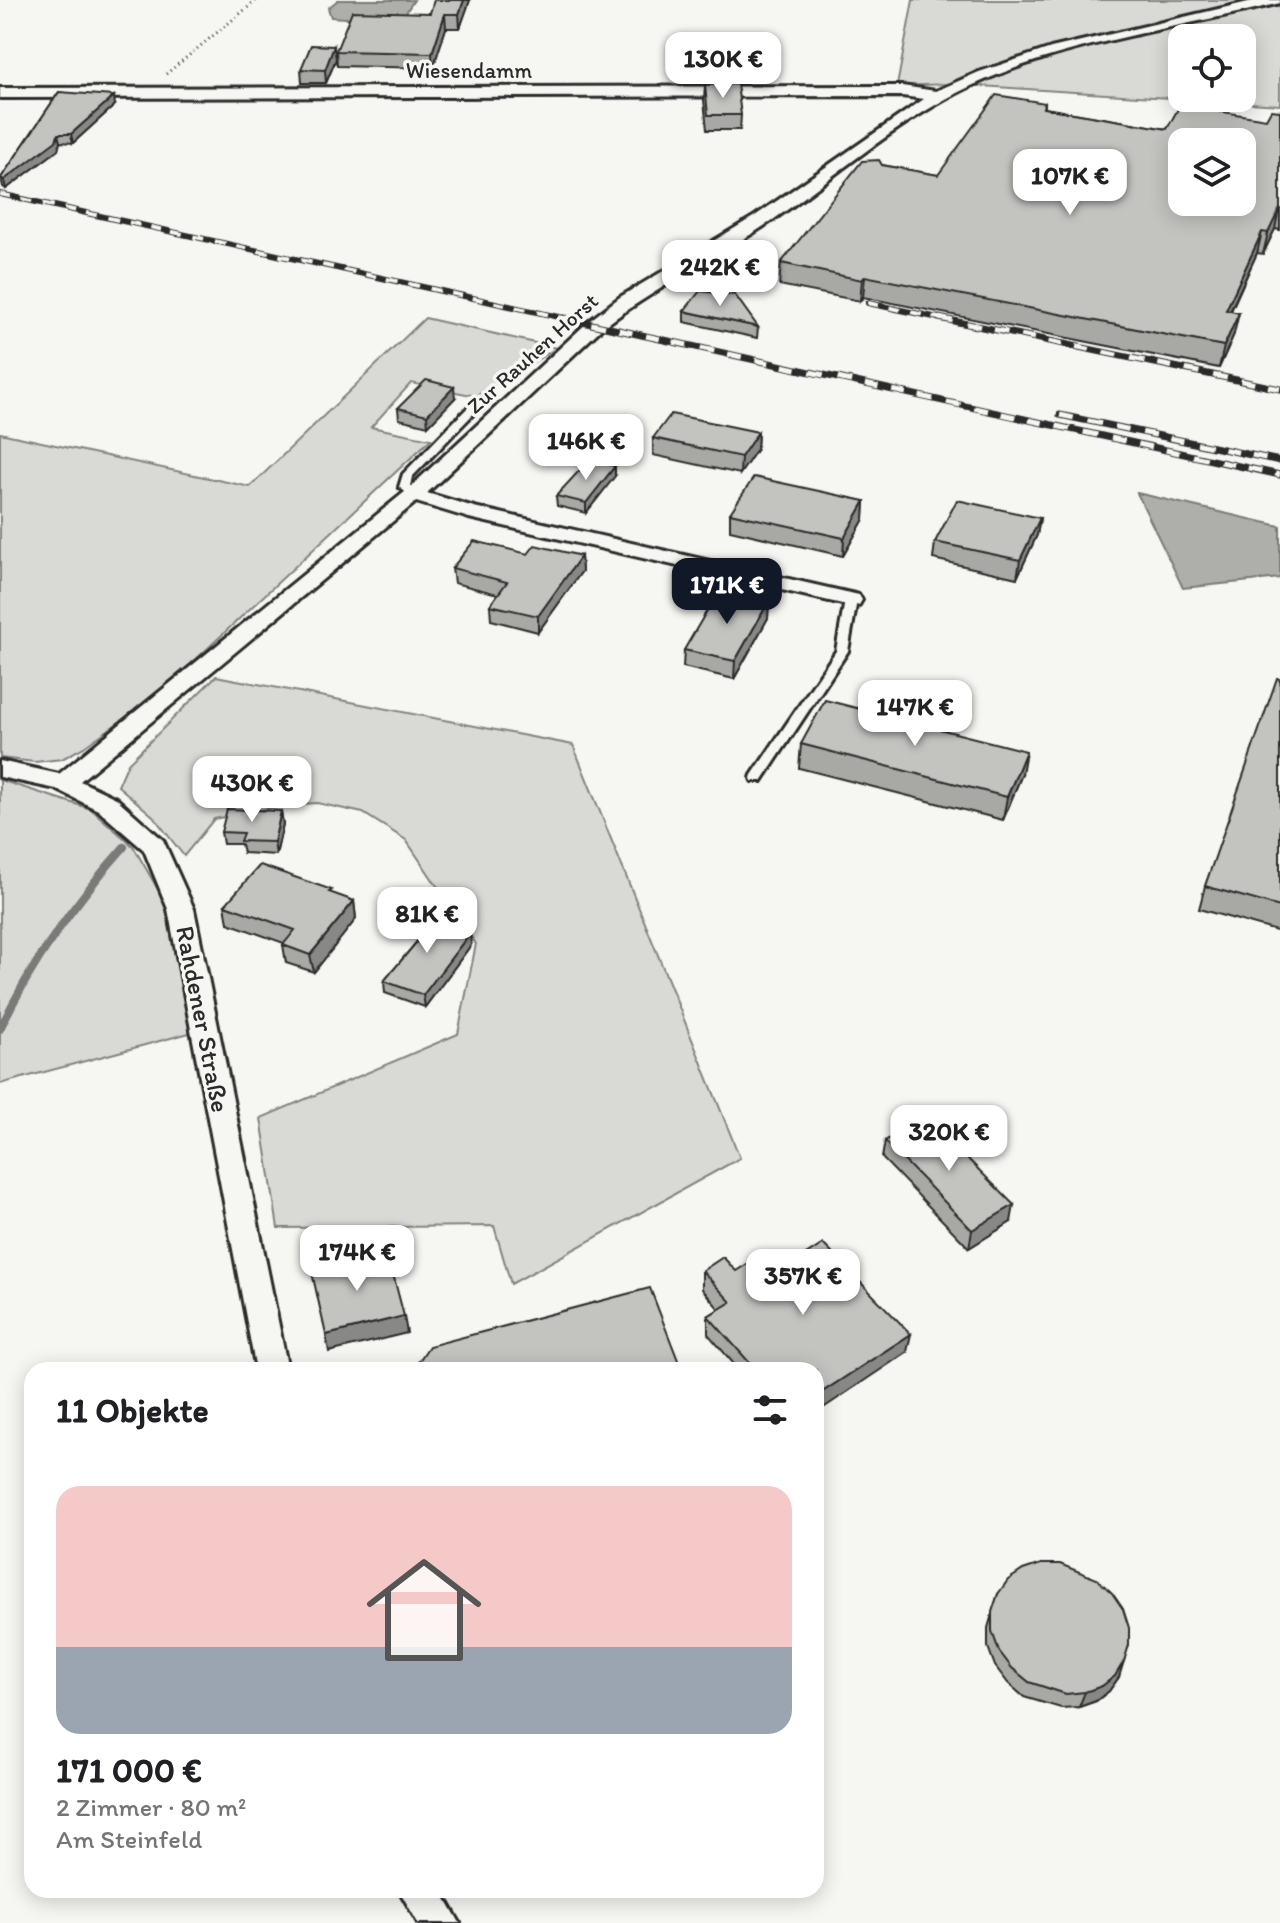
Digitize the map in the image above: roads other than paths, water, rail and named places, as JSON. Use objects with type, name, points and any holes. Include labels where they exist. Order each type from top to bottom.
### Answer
[{"type":"street","points":[[1273,0],[1280,5]]},
{"type":"street","name":"Zur Rauhen Horst","points":[[63,783],[413,495],[580,338],[626,301],[761,220],[938,96],[984,75],[1056,51],[1217,7],[1273,0]]},
{"type":"street","name":"Wiesendamm","points":[[0,93],[902,91],[938,96]]},
{"type":"street","points":[[413,495],[469,512],[851,600]]},
{"type":"street","name":"Rahdener Straße","points":[[0,769],[63,783],[107,804],[154,846],[181,909],[270,1362]]},
{"type":"street","points":[[424,1898],[441,1923]]},
{"type":"lane","points":[[413,495],[404,487],[407,476],[477,404]]},
{"type":"lane","points":[[757,778],[842,651],[851,600]]},
{"type":"waterway","points":[[0,1029],[55,934],[124,847]]},
{"type":"railway","points":[[0,194],[573,320]]},
{"type":"railway","points":[[868,303],[948,320]]},
{"type":"railway","points":[[564,318],[1280,475]]},
{"type":"railway","points":[[939,318],[1280,389]]},
{"type":"railway","points":[[1060,415],[1280,461]]}]
